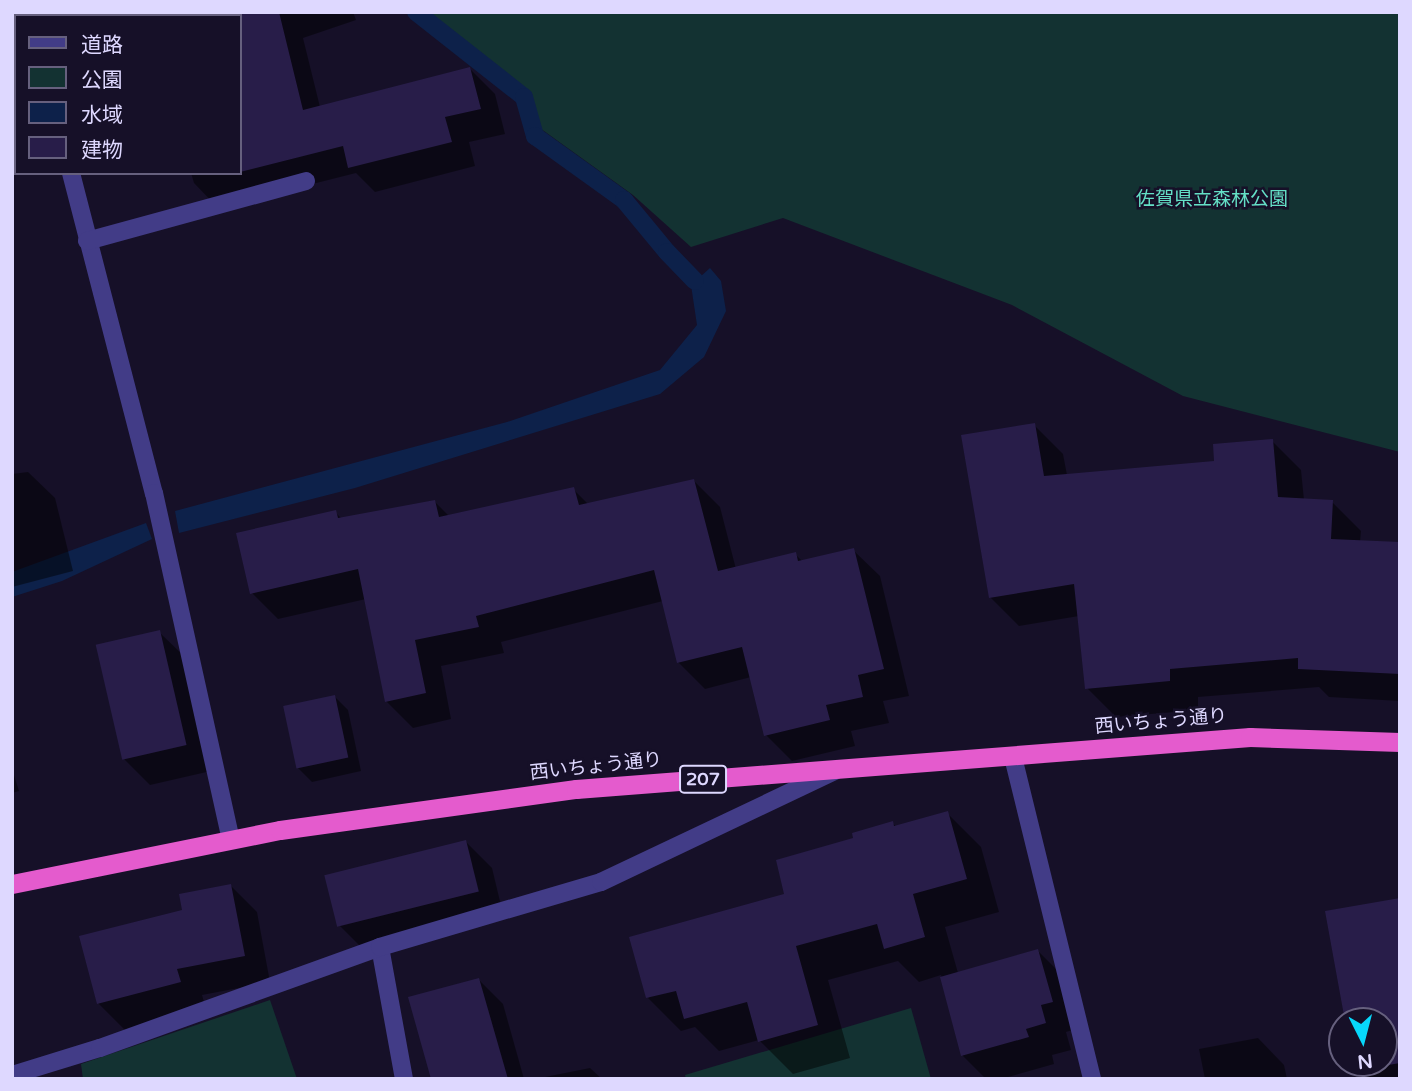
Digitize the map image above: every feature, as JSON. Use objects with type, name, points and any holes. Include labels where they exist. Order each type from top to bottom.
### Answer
[{"type":"highway","name":"西いちょう通り","points":[[12,884],[280,830],[576,789],[1250,737],[1400,741]]},
{"type":"street","points":[[71,175],[154,493],[231,840]]},
{"type":"street","points":[[87,241],[306,181]]},
{"type":"street","points":[[1013,757],[1092,1079]]},
{"type":"street","points":[[12,1075],[100,1048],[380,947],[601,882],[838,769]]},
{"type":"street","points":[[380,947],[404,1079]]},
{"type":"green space","name":"佐賀県立森林公園","points":[[426,12],[1400,12],[1400,452],[1183,396],[1012,305],[783,218],[691,247],[633,195],[537,126],[532,94]]},
{"type":"green space","points":[[270,1000],[297,1079],[83,1079],[81,1064]]},
{"type":"green space","points":[[911,1008],[931,1079],[686,1079],[685,1075]]},
{"type":"water","points":[[710,268],[721,281],[726,311],[704,357],[660,394],[355,488],[179,533],[175,511],[507,422],[660,370],[697,325],[691,285]]},
{"type":"water","points":[[146,523],[152,539],[62,581],[12,597],[12,572]]},
{"type":"building","points":[[279,12],[303,110],[470,67],[481,109],[445,117],[452,142],[348,168],[343,146],[242,171],[240,14]]},
{"type":"building","points":[[1035,423],[1044,476],[1214,461],[1213,444],[1273,439],[1278,497],[1333,500],[1331,539],[1400,542],[1400,674],[1298,669],[1298,658],[1170,669],[1170,681],[1085,689],[1074,584],[989,598],[961,435]]},
{"type":"building","points":[[694,479],[718,571],[796,552],[798,561],[854,548],[884,669],[858,675],[863,697],[826,705],[830,720],[764,736],[742,647],[677,663],[654,570],[476,616],[479,627],[415,640],[426,693],[385,702],[358,569],[250,594],[236,533],[336,510],[338,518],[435,500],[439,517],[574,487],[579,505]]},
{"type":"building","points":[[160,630],[187,745],[122,760],[96,645]]},
{"type":"building","points":[[335,695],[348,758],[296,769],[283,706]]},
{"type":"building","points":[[948,811],[967,879],[913,894],[925,937],[884,949],[877,924],[796,946],[818,1025],[758,1042],[747,1002],[684,1019],[676,991],[646,998],[629,937],[784,894],[776,860],[853,838],[852,833],[893,821],[894,826]]},
{"type":"building","points":[[466,840],[479,891],[337,927],[324,875]]},
{"type":"building","points":[[231,884],[245,956],[177,969],[181,982],[97,1004],[79,936],[182,910],[179,894]]},
{"type":"building","points":[[1400,898],[1400,1063],[1398,1007],[1342,1007],[1325,911]]},
{"type":"building","points":[[1038,949],[1053,1002],[1041,1005],[1046,1023],[1026,1029],[1029,1037],[961,1056],[940,977]]},
{"type":"building","points":[[479,978],[508,1079],[431,1079],[408,997]]},
{"type":"waterway","points":[[416,12],[524,97],[535,136],[624,200],[695,281]]}]
